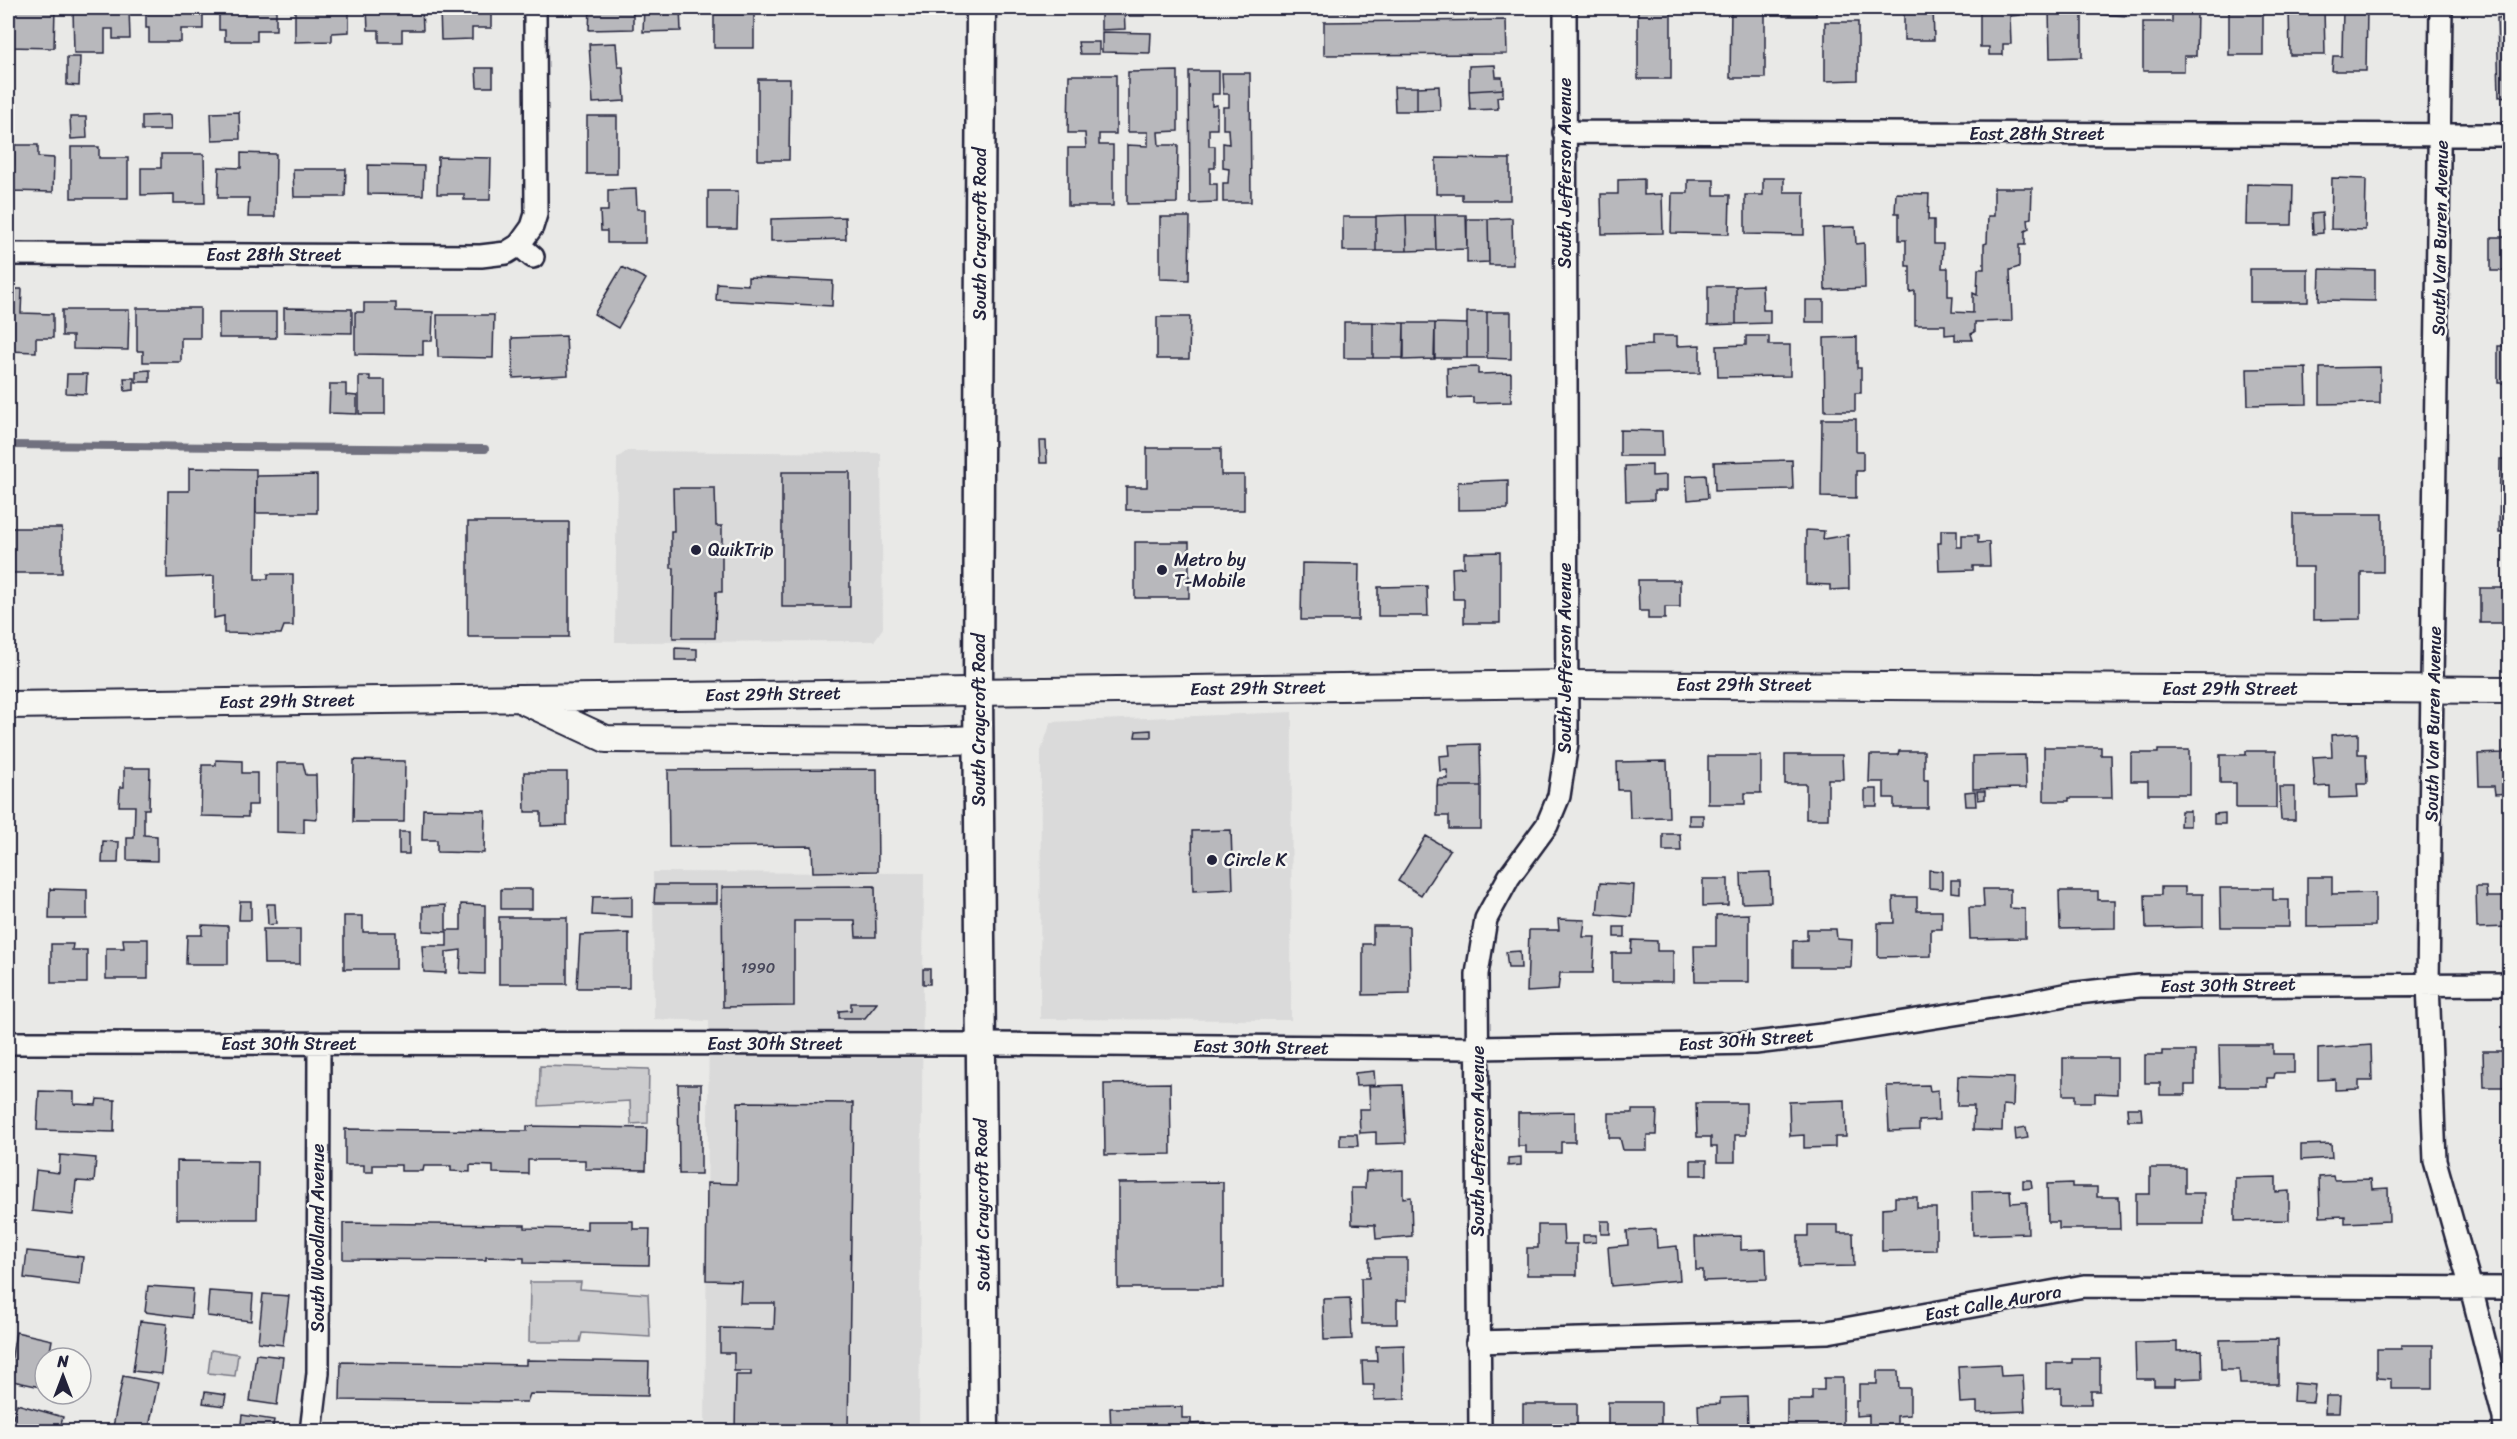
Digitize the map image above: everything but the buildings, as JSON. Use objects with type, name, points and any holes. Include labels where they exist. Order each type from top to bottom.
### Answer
[{"type":"main road","name":"South Craycroft Road","points":[[981,8],[978,692],[984,1431]]},
{"type":"street","name":"East 28th Street","points":[[8,254],[481,256],[526,251],[536,214],[535,8]]},
{"type":"street","name":"South Jefferson Avenue","points":[[1480,1431],[1477,1342],[1477,974],[1486,919],[1509,878],[1547,825],[1560,796],[1567,743],[1565,8]]},
{"type":"street","name":"South Van Buren Avenue","points":[[2441,8],[2428,983],[2435,1161],[2471,1288],[2505,1431]]},
{"type":"street","name":"East 28th Street","points":[[1564,132],[2510,135]]},
{"type":"street","name":"East 29th Street","points":[[8,705],[1566,684],[2510,690]]},
{"type":"street","points":[[519,699],[606,739],[922,741],[979,739]]},
{"type":"street","name":"East 30th Street","points":[[8,1044],[980,1044],[1478,1048],[1755,1043],[1822,1035],[2069,994],[2139,986],[2510,984]]},
{"type":"street","name":"South Woodland Avenue","points":[[311,1431],[318,1373],[319,1044]]},
{"type":"street","name":"East Calle Aurora","points":[[1477,1342],[1828,1332],[2084,1286],[2510,1288]]},
{"type":"shaded area","points":[[627,451],[881,453],[883,628],[874,641],[615,642],[617,458]]},
{"type":"shaded area","points":[[1292,712],[1291,1020],[1040,1019],[1041,751],[1051,722]]},
{"type":"shaded area","points":[[653,872],[924,873],[919,1431],[705,1431],[709,1021],[654,1019]]},
{"type":"shaded area","points":[[540,1066],[649,1069],[648,1123],[631,1124],[630,1101],[539,1106]]},
{"type":"shaded area","points":[[530,1282],[581,1282],[580,1289],[648,1294],[650,1337],[582,1333],[580,1342],[529,1342]]},
{"type":"shaded area","points":[[211,1350],[238,1354],[235,1376],[208,1373]]},
{"type":"waterway","points":[[8,445],[485,449]]},
{"type":"place","name":"QuikTrip","points":[[696,550]]},
{"type":"place","name":"Metro by T-Mobile","points":[[1162,570]]},
{"type":"place","name":"Circle K","points":[[1212,860]]}]
